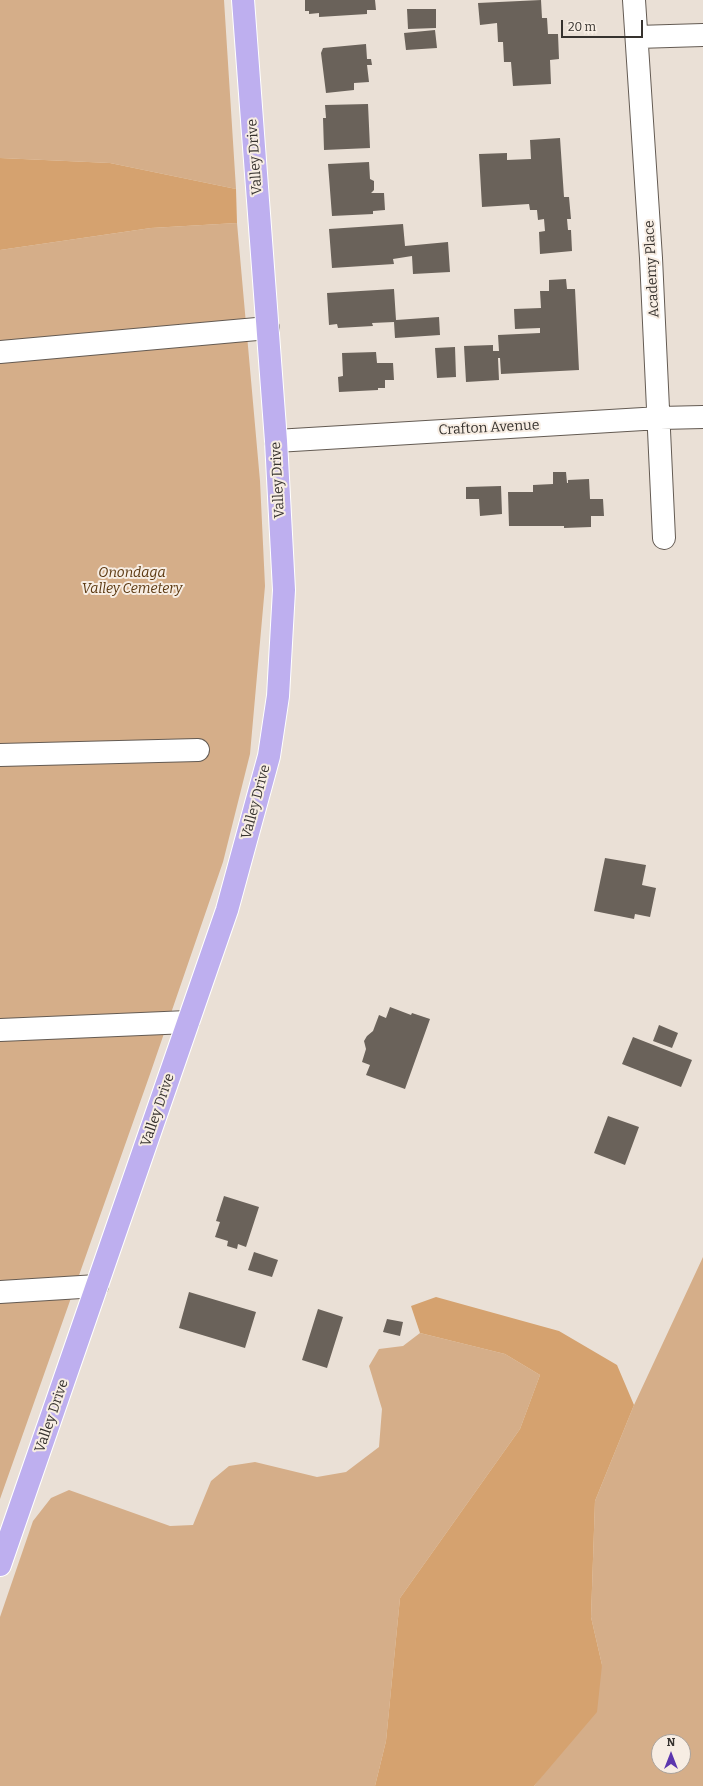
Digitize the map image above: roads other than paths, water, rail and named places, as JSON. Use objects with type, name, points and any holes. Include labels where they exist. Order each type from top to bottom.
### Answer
[{"type":"main road","name":"Valley Drive","points":[[0,1565],[227,910],[270,748],[278,696],[284,590],[276,441],[243,0]]},
{"type":"street","name":"Academy Place","points":[[634,0],[660,418],[664,538]]},
{"type":"street","points":[[637,37],[703,35]]},
{"type":"street","points":[[0,352],[268,328]]},
{"type":"street","name":"Crafton Avenue","points":[[276,441],[660,418],[703,417]]},
{"type":"street","points":[[0,755],[198,750]]},
{"type":"street","points":[[0,1030],[188,1022]]},
{"type":"street","points":[[0,1292],[97,1286]]},
{"type":"park label","name":"Onondaga Valley Cemetery","points":[[132,582]]}]
